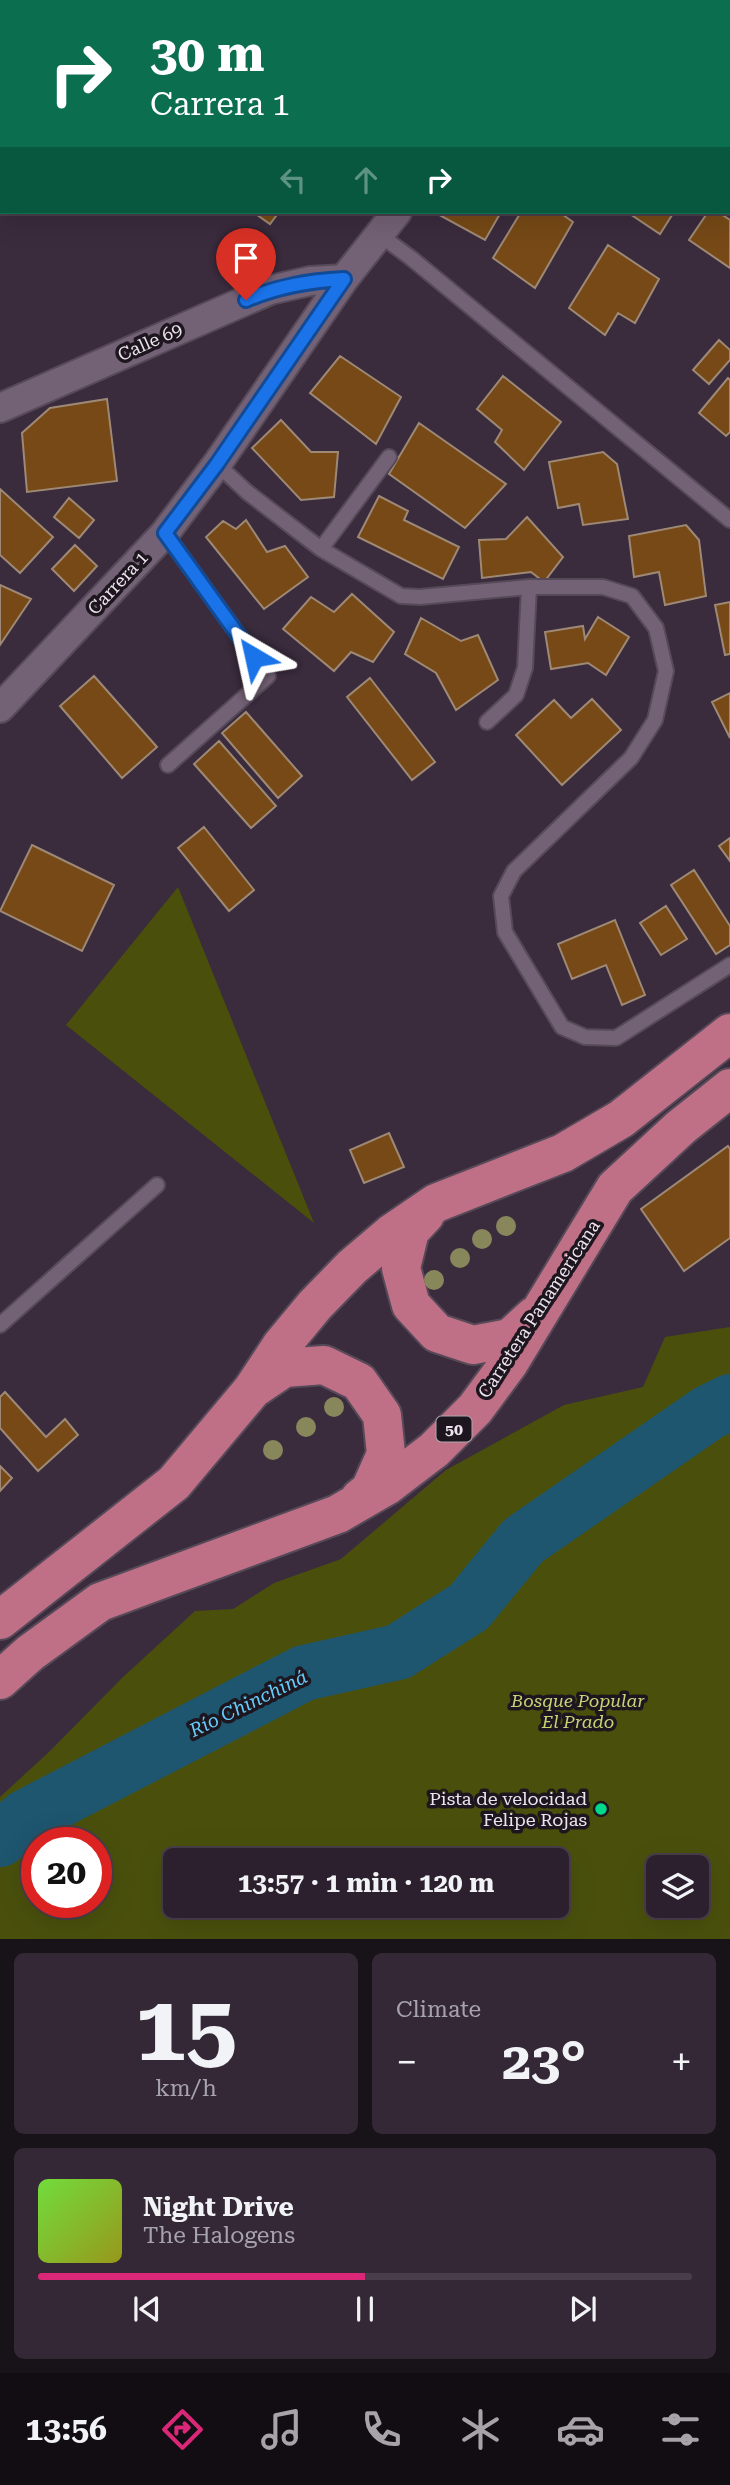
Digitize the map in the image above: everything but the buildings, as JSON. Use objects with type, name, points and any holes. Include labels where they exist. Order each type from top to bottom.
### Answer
[{"type":"highway","points":[[0,1620],[174,1483],[252,1390],[289,1335],[314,1305],[352,1267],[392,1233],[436,1203],[563,1153],[586,1140],[621,1119],[730,1033]]},
{"type":"highway","name":"Carretera Panamericana","points":[[0,1680],[30,1653],[100,1602],[338,1514],[388,1485],[434,1450],[475,1409],[509,1363],[615,1188],[681,1126],[730,1088]]},
{"type":"highway","points":[[436,1203],[410,1231],[401,1268],[411,1305],[437,1333],[473,1345],[510,1338],[538,1312]]},
{"type":"highway","points":[[252,1390],[284,1368],[324,1365],[359,1382],[382,1415],[386,1454],[370,1490],[338,1514]]},
{"type":"street","name":"Carrera 1","points":[[0,708],[165,533],[217,464],[344,279],[396,214]]},
{"type":"street","name":"Calle 69","points":[[0,408],[270,290],[310,281],[344,279]]},
{"type":"lane","points":[[380,235],[730,520]]},
{"type":"lane","points":[[321,550],[389,457]]},
{"type":"lane","points":[[217,464],[247,492],[321,550],[401,596],[420,597],[529,587],[603,587],[632,596],[656,628],[666,671],[655,720],[631,758],[514,871],[501,896],[505,932],[562,1027],[585,1037],[616,1038],[730,965]]},
{"type":"lane","points":[[165,533],[268,676],[167,765]]},
{"type":"lane","points":[[487,722],[516,695],[525,668],[529,587]]},
{"type":"lane","points":[[0,1325],[156,1185]]},
{"type":"green space","points":[[178,887],[314,1223],[66,1025]]},
{"type":"green space","name":"Bosque Popular El Prado","points":[[730,1327],[730,1939],[0,1939],[0,1797],[195,1611],[233,1609],[274,1583],[341,1559],[446,1470],[564,1405],[643,1387],[665,1337]]},
{"type":"waterway","name":"Río Chinchiná","points":[[0,1839],[26,1817],[304,1673],[398,1652],[469,1607],[523,1541],[708,1413],[730,1402]]},
{"type":"place","name":"Pista de velocidad Felipe Rojas","points":[[601,1809]]},
{"type":"route","points":[[246,300],[290,285],[344,279],[217,464],[165,533],[254,657]]}]
